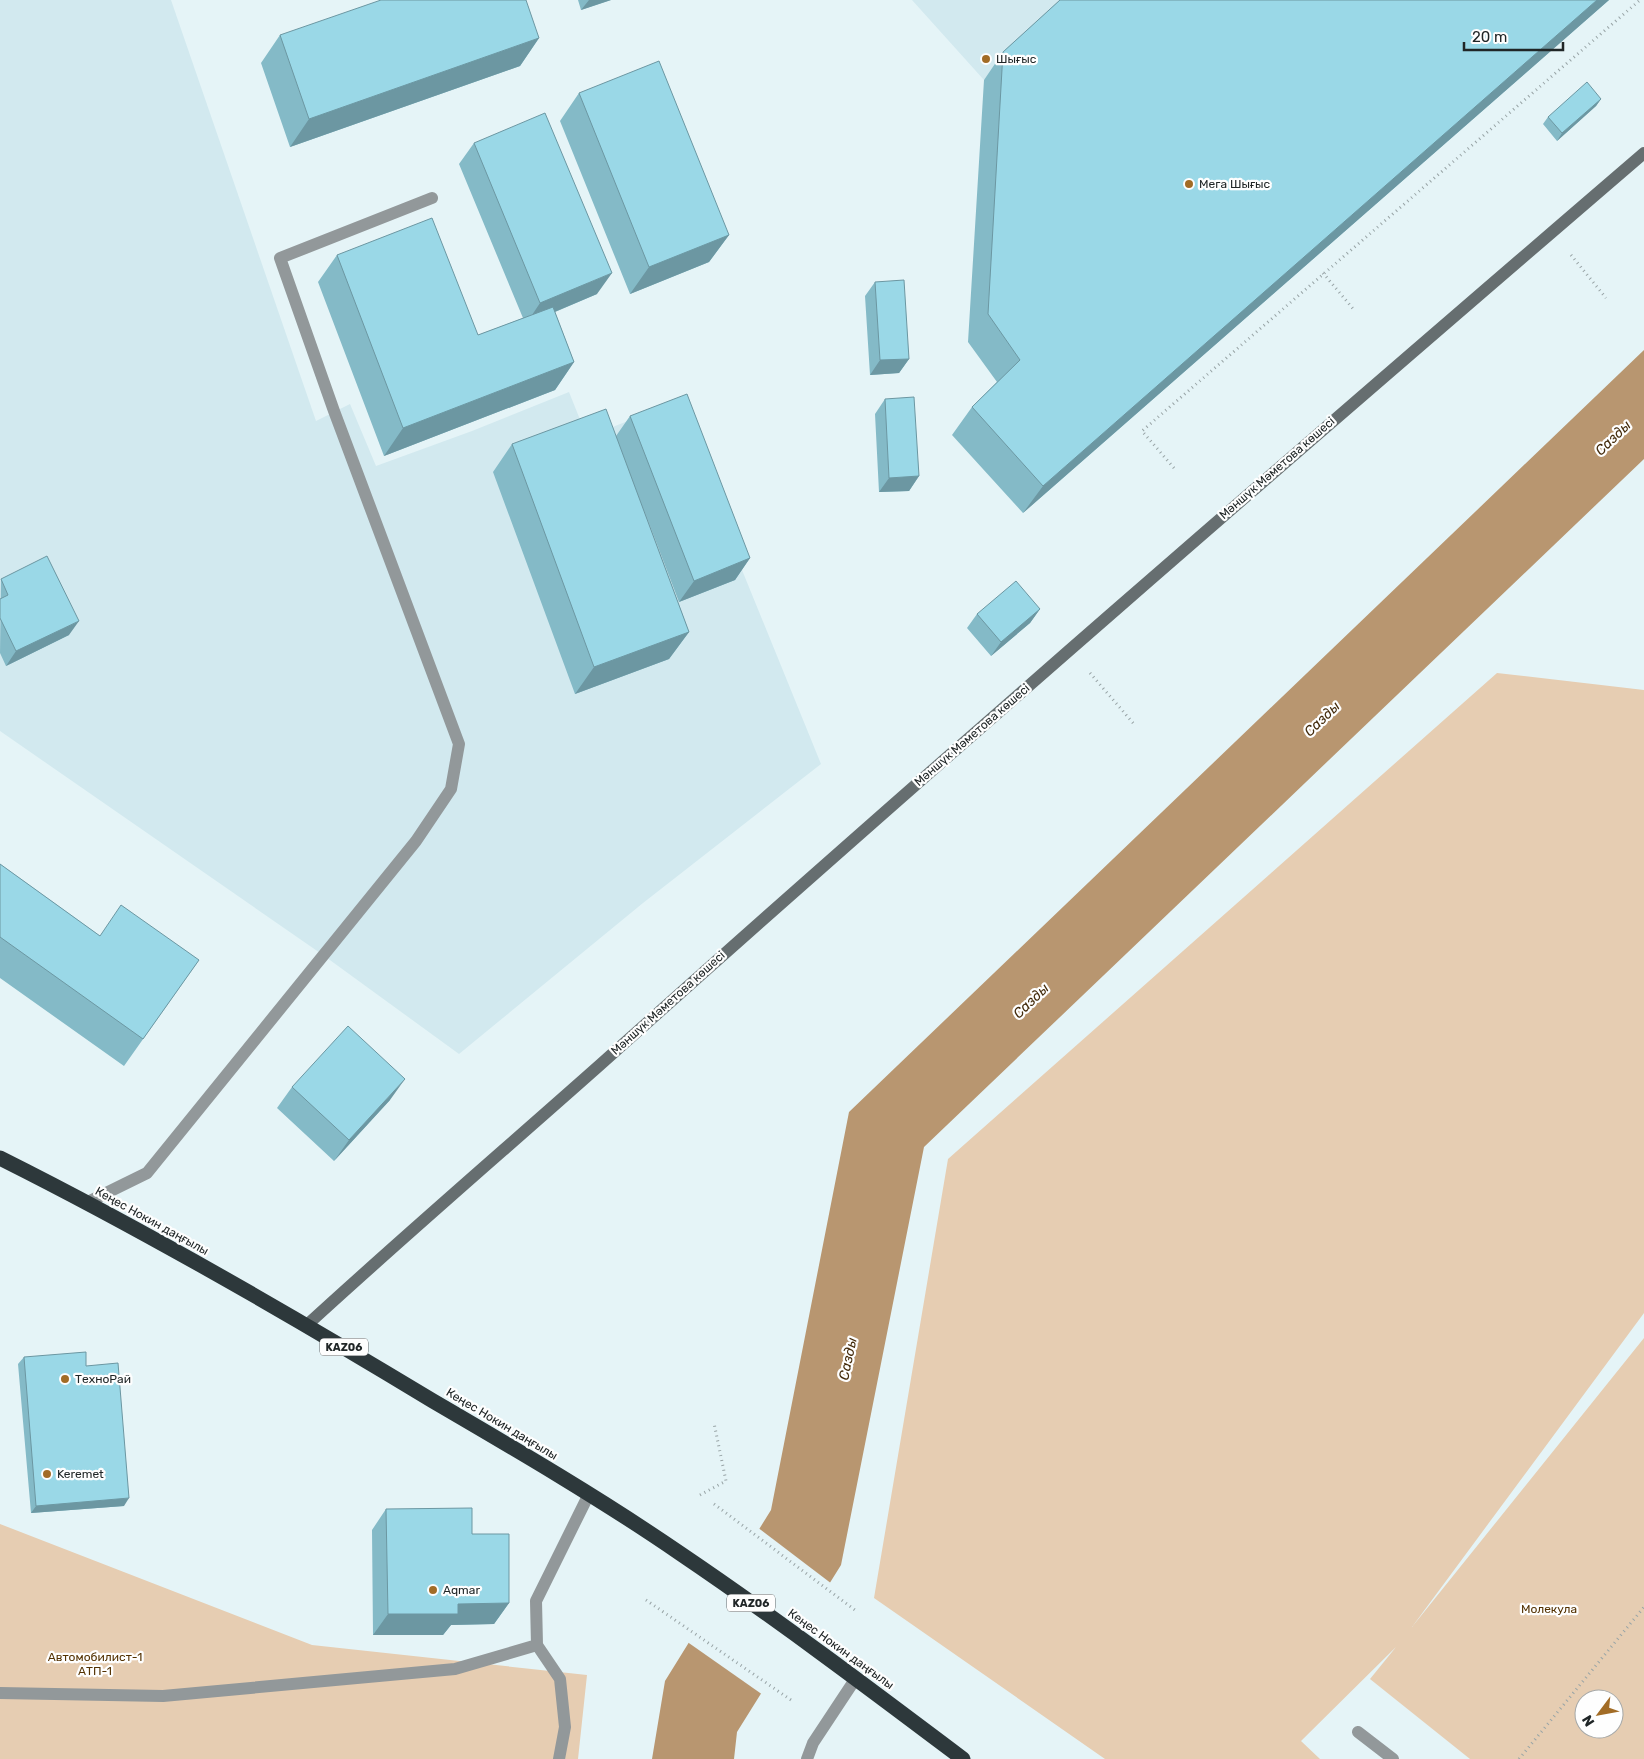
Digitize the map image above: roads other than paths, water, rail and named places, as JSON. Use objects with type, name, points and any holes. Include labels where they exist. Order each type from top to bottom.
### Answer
[{"type":"highway","name":"Кеңес Нокин даңғылы","points":[[0,1158],[88,1202],[307,1325],[589,1494],[679,1552],[824,1653],[963,1759]]},
{"type":"main road","name":"Мәншүк Мәметова көшесі","points":[[307,1325],[401,1239],[808,878],[1268,475],[1644,153]]},
{"type":"lane","points":[[88,1202],[147,1173],[416,841],[450,789],[459,744],[334,411],[280,258],[432,198]]},
{"type":"lane","points":[[559,1759],[565,1728],[560,1679],[537,1645],[536,1601],[589,1494]]},
{"type":"lane","points":[[0,1693],[163,1696],[202,1693],[456,1669],[537,1645]]},
{"type":"lane","points":[[807,1759],[813,1743],[856,1678]]},
{"type":"lane","points":[[1358,1732],[1393,1759]]},
{"type":"water","name":"Сазды","points":[[1644,350],[1644,459],[924,1147],[841,1565],[737,1732],[734,1759],[652,1759],[665,1681],[771,1510],[849,1112]]},
{"type":"place","name":"Шығыс","points":[[986,59]]},
{"type":"place","name":"Мега Шығыс","points":[[1189,184]]},
{"type":"place","name":"ТехноРай","points":[[65,1379]]},
{"type":"place","name":"Keremet","points":[[47,1474]]},
{"type":"place","name":"Aqmar","points":[[433,1590]]},
{"type":"park label","name":"Молекула","points":[[1549,1609]]},
{"type":"park label","name":"Автомобилист-1 АТП-1","points":[[95,1664]]}]
